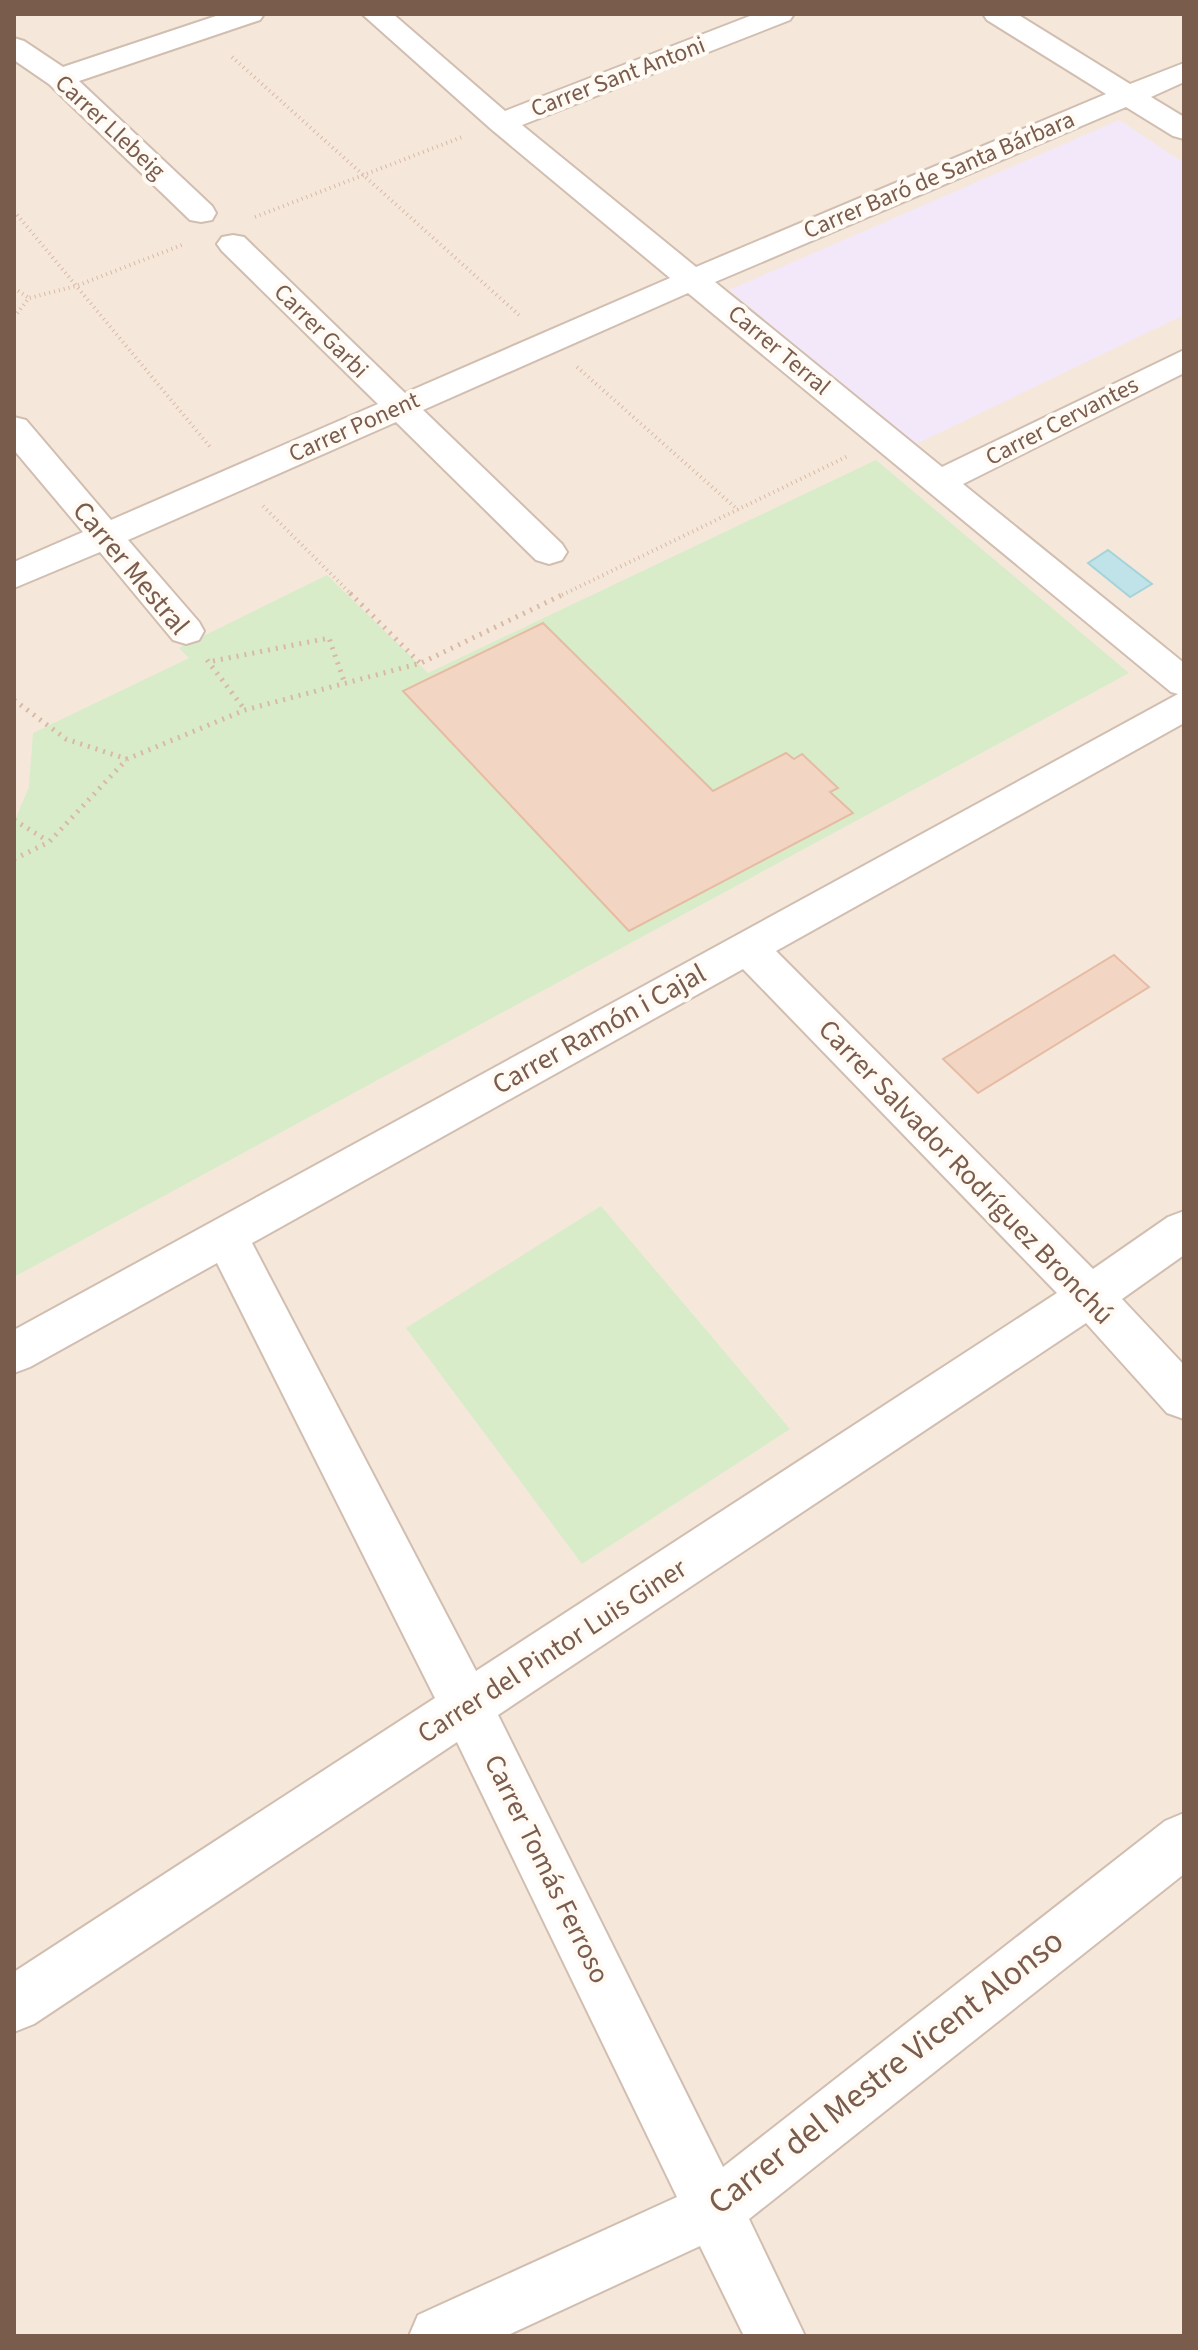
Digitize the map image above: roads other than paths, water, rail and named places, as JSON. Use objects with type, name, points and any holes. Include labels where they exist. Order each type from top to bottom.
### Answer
[{"type":"street","points":[[59,78],[250,14]]},
{"type":"street","name":"Carrer Terral","points":[[376,14],[501,123],[1184,683]]},
{"type":"street","name":"Carrer Sant Antoni","points":[[501,123],[780,14]]},
{"type":"street","points":[[997,14],[1184,130]]},
{"type":"street","name":"Carrer Llebeig","points":[[14,47],[59,78],[201,213]]},
{"type":"street","name":"Carrer Baró de Santa Bárbara","points":[[694,279],[1184,72]]},
{"type":"street","name":"Carrer Garbi","points":[[233,244],[549,552]]},
{"type":"street","name":"Carrer Ponent","points":[[14,576],[694,279]]},
{"type":"street","name":"Carrer Cervantes","points":[[939,482],[1184,360]]},
{"type":"street","name":"Carrer Mestral","points":[[14,428],[186,631]]},
{"type":"street","name":"Carrer Ramón i Cajal","points":[[14,1353],[1184,706]]},
{"type":"street","name":"Carrer Salvador Rodríguez Bronchú","points":[[747,947],[1090,1296],[1184,1398]]},
{"type":"street","name":"Carrer del Pintor Luis Giner","points":[[14,2004],[1090,1296],[1184,1230]]},
{"type":"street","name":"Carrer Tomás Ferroso","points":[[225,1235],[467,1707],[775,2336]]},
{"type":"street","name":"Carrer del Mestre Vicent Alonso","points":[[439,2336],[714,2210],[1184,1840]]},
{"type":"water","points":[[1108,550],[1152,584],[1130,597],[1088,563]]}]
